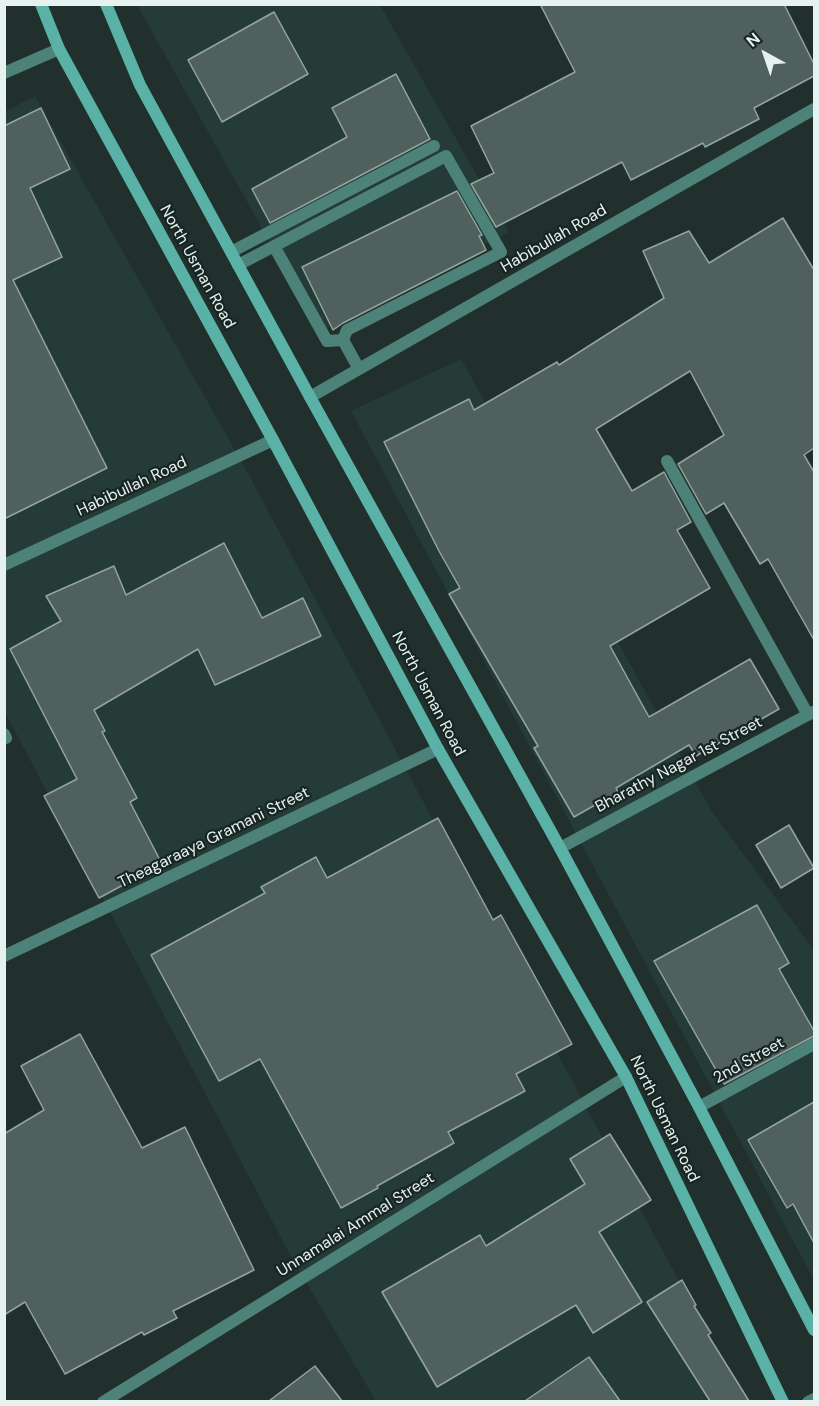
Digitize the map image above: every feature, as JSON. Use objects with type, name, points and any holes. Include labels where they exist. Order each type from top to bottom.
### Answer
[{"type":"main road","name":"North Usman Road","points":[[41,4],[59,49],[273,440],[438,749],[626,1077],[783,1401]]},
{"type":"main road","name":"North Usman Road","points":[[106,4],[140,85],[310,398],[560,848],[699,1107],[814,1330]]},
{"type":"street","points":[[4,72],[59,49]]},
{"type":"street","name":"Habibullah Road","points":[[310,398],[814,109]]},
{"type":"street","points":[[231,252],[434,146]]},
{"type":"street","points":[[238,265],[446,156],[501,252],[347,330],[343,340]]},
{"type":"street","points":[[274,246],[327,341],[343,340]]},
{"type":"street","points":[[343,340],[359,369]]},
{"type":"street","name":"Habibullah Road","points":[[4,565],[273,440]]},
{"type":"street","points":[[667,461],[811,713]]},
{"type":"street","name":"Bharathy Nagar 1st Street","points":[[560,848],[811,713]]},
{"type":"street","name":"Theagaraaya Gramani Street","points":[[4,956],[438,749]]},
{"type":"street","name":"2nd Street","points":[[699,1107],[814,1044]]},
{"type":"street","name":"Unnamalai Ammal Street","points":[[103,1401],[626,1077]]},
{"type":"street","points":[[808,1401],[814,1399]]},
{"type":"shaded area","points":[[137,5],[380,5],[509,232],[320,332]]},
{"type":"shaded area","points":[[35,96],[250,477],[743,1401],[376,1401],[289,1253],[5,712],[4,112]]},
{"type":"shaded area","points":[[461,359],[712,812],[814,950],[814,1280],[351,411]]},
{"type":"building","points":[[540,4],[784,4],[814,64],[814,76],[754,108],[759,119],[705,147],[703,143],[631,180],[622,162],[496,227],[471,184],[494,173],[471,126],[575,72]]},
{"type":"building","points":[[274,12],[308,74],[222,122],[188,60]]},
{"type":"building","points":[[396,74],[430,139],[270,223],[252,189],[347,137],[332,108]]},
{"type":"building","points":[[41,108],[70,169],[30,188],[62,257],[13,280],[107,468],[4,519],[4,126]]},
{"type":"building","points":[[457,191],[482,235],[479,236],[486,250],[333,330],[302,267]]},
{"type":"building","points":[[783,218],[814,270],[814,448],[804,455],[814,472],[814,640],[768,559],[760,564],[724,503],[706,514],[678,464],[724,435],[690,371],[596,429],[632,491],[664,472],[691,522],[677,530],[710,588],[610,646],[649,717],[750,659],[779,709],[696,756],[689,745],[616,788],[618,792],[574,817],[534,748],[538,746],[449,594],[460,588],[384,442],[469,399],[474,410],[557,362],[559,365],[664,298],[643,251],[689,231],[709,263]]},
{"type":"building","points":[[224,543],[262,618],[303,598],[321,636],[215,685],[198,649],[94,710],[105,731],[102,732],[137,798],[130,802],[162,864],[99,898],[44,796],[77,779],[10,649],[61,621],[46,596],[114,566],[126,595]]},
{"type":"building","points":[[438,818],[493,920],[501,915],[572,1044],[516,1074],[525,1091],[448,1132],[454,1143],[341,1208],[260,1059],[219,1081],[151,955],[265,893],[261,887],[316,857],[327,878]]},
{"type":"building","points":[[789,825],[814,868],[781,888],[756,845]]},
{"type":"building","points":[[757,905],[789,963],[779,969],[814,1031],[814,1036],[724,1084],[654,961]]},
{"type":"building","points":[[80,1034],[142,1148],[185,1127],[254,1270],[173,1311],[177,1318],[144,1335],[142,1332],[65,1374],[25,1302],[4,1315],[4,1134],[44,1110],[21,1066]]},
{"type":"building","points":[[814,1102],[814,1243],[793,1204],[787,1208],[748,1140]]},
{"type":"building","points":[[610,1134],[651,1200],[599,1232],[642,1302],[593,1333],[576,1305],[437,1387],[382,1292],[480,1235],[486,1246],[585,1184],[570,1159]]},
{"type":"building","points":[[682,1280],[696,1305],[694,1306],[711,1333],[708,1335],[749,1401],[710,1401],[647,1302]]},
{"type":"building","points":[[589,1357],[620,1401],[525,1401]]},
{"type":"building","points":[[315,1366],[342,1401],[269,1401]]}]
